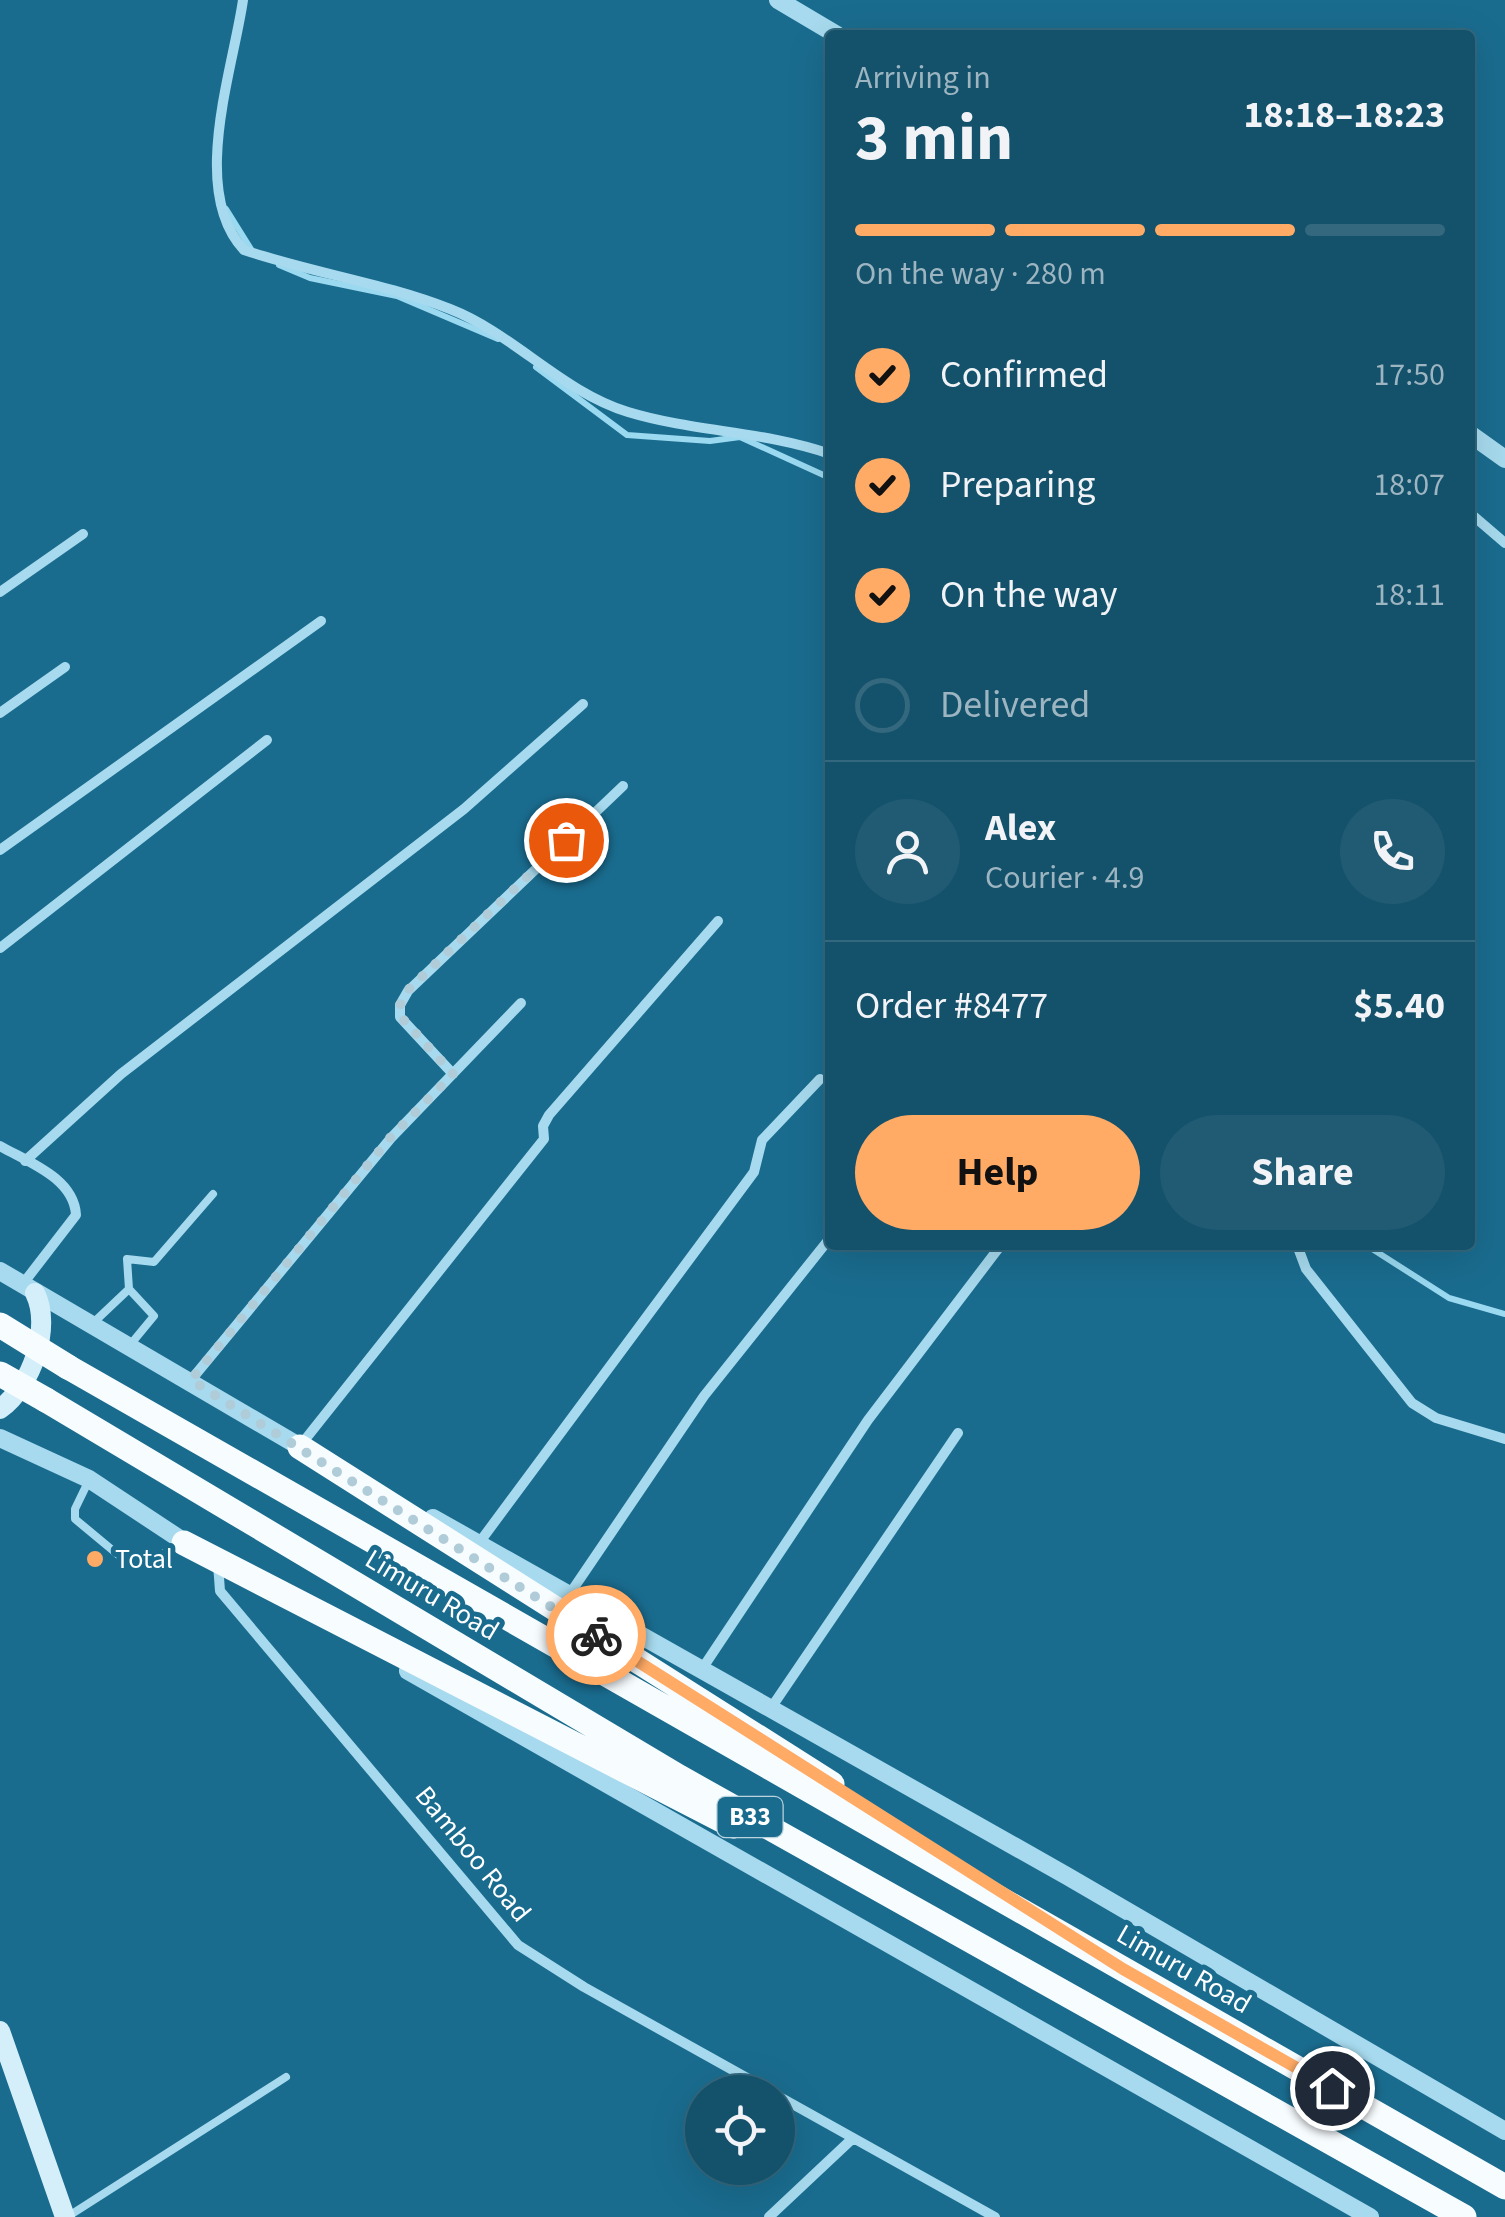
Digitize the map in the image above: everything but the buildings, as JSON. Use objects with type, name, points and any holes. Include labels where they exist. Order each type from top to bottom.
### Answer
[{"type":"highway","name":"Limuru Road","points":[[0,1326],[1505,2187]]},
{"type":"highway","name":"Limuru Road","points":[[0,1374],[679,1777],[1464,2217]]},
{"type":"highway","points":[[300,1447],[1123,1969]]},
{"type":"highway","points":[[184,1543],[1111,2022]]},
{"type":"main road","points":[[0,1409],[26,1374],[42,1338],[45,1312],[28,1289]]},
{"type":"main road","points":[[0,2031],[60,2215]]},
{"type":"street","points":[[243,0],[217,140],[225,218],[244,250],[451,309],[500,335],[591,396],[627,412],[780,438],[825,452]]},
{"type":"street","points":[[778,0],[829,30]]},
{"type":"street","points":[[1475,438],[1505,459]]},
{"type":"street","points":[[1475,517],[1505,543]]},
{"type":"street","points":[[0,592],[83,534]]},
{"type":"street","points":[[0,850],[321,621]]},
{"type":"street","points":[[0,713],[65,667]]},
{"type":"street","points":[[25,1161],[121,1074],[464,809],[583,704]]},
{"type":"street","points":[[0,948],[267,740]]},
{"type":"street","points":[[453,1074],[400,1016],[400,1005],[408,990],[624,786]]},
{"type":"street","points":[[300,1447],[544,1139],[543,1126],[549,1115],[718,921]]},
{"type":"street","points":[[191,1380],[390,1138],[521,1003]]},
{"type":"street","points":[[479,1543],[754,1172],[762,1140],[820,1079]]},
{"type":"street","points":[[0,1146],[68,1190],[76,1215],[28,1289]]},
{"type":"street","points":[[569,1595],[704,1396],[825,1244]]},
{"type":"street","points":[[702,1669],[868,1420],[997,1250]]},
{"type":"street","points":[[1299,1250],[1306,1269],[1412,1403],[1436,1418],[1505,1440]]},
{"type":"street","points":[[0,1271],[300,1447],[772,1708],[1505,2131]]},
{"type":"street","points":[[772,1708],[958,1433]]},
{"type":"street","points":[[0,1438],[90,1478],[184,1543],[1370,2217]]},
{"type":"street","name":"Bamboo Road","points":[[218,1562],[220,1591],[518,1945],[584,1988],[741,2075]]},
{"type":"street","name":"Bamboo Road","points":[[795,2106],[996,2217]]},
{"type":"street","points":[[768,2217],[852,2140]]},
{"type":"lane","points":[[129,1346],[154,1316],[129,1289],[126,1259],[154,1262],[214,1194]]},
{"type":"lane","points":[[92,1324],[129,1289]]},
{"type":"lane","points":[[90,1478],[74,1509],[75,1519],[134,1568],[184,1543]]},
{"type":"lane","points":[[60,2215],[286,2078]]},
{"type":"waterway","points":[[226,209],[254,254]]},
{"type":"waterway","points":[[279,265],[310,278],[397,296],[498,339]]},
{"type":"waterway","points":[[536,367],[627,435],[710,441],[740,437],[825,476]]},
{"type":"waterway","points":[[1374,1250],[1449,1298],[1505,1314]]},
{"type":"way so far","points":[[566,840],[408,990],[400,1005],[400,1016],[453,1074],[390,1138],[191,1380],[596,1635]]},
{"type":"place","name":"Total","points":[[95,1559]]},
{"type":"route","points":[[596,1635],[1123,1969],[1332,2088]]}]
